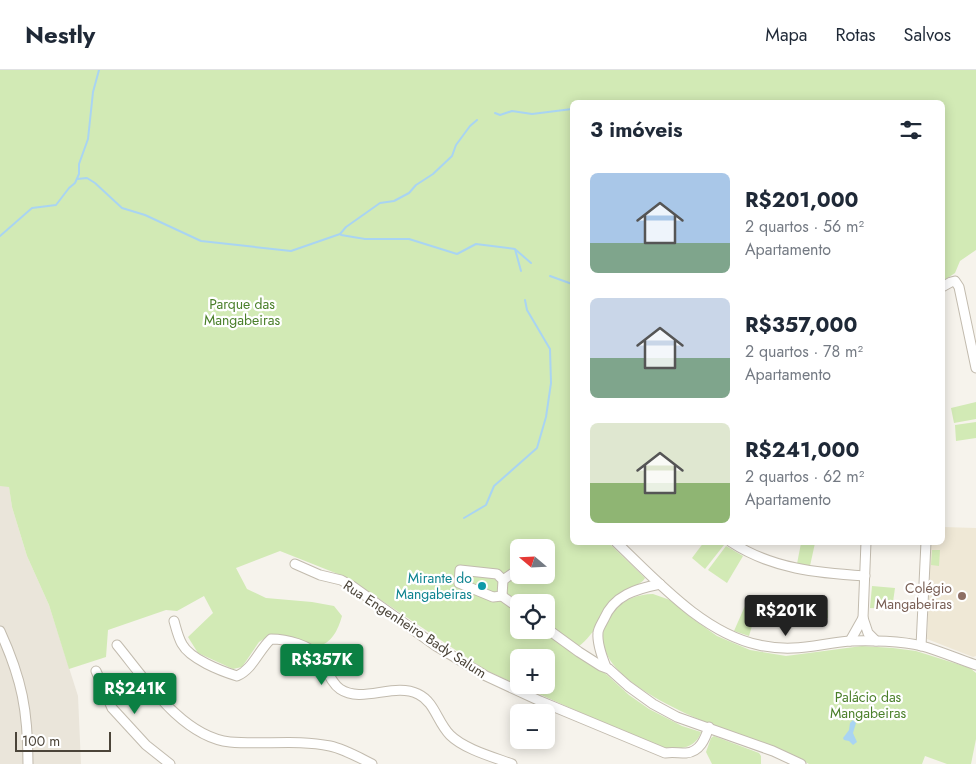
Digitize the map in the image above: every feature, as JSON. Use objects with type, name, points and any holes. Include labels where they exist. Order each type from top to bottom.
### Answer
[{"type":"street","points":[[945,285],[955,281],[959,287],[976,368]]},
{"type":"street","points":[[619,545],[660,584],[702,619],[733,636],[759,645],[791,650],[850,641],[876,641],[921,646],[976,665]]},
{"type":"street","points":[[737,545],[768,561],[798,570],[865,576]]},
{"type":"street","points":[[866,545],[863,618],[868,633],[876,641]]},
{"type":"street","points":[[921,646],[926,545]]},
{"type":"street","name":"Rua Engenheiro Bady Salum","points":[[295,564],[320,575],[341,580],[352,586],[428,640],[486,676],[665,753],[688,753],[694,751],[700,747],[709,727]]},
{"type":"street","points":[[504,580],[497,574],[460,570],[459,584],[493,597],[502,596],[510,602]]},
{"type":"street","points":[[502,596],[504,580],[510,576]]},
{"type":"street","points":[[606,667],[600,649],[598,633],[607,611],[614,602],[628,592],[660,584]]},
{"type":"street","points":[[850,641],[863,618]]},
{"type":"street","points":[[174,621],[182,644],[190,654],[223,672],[237,676],[247,672],[263,646],[271,639],[279,639],[306,647],[319,656],[334,683],[341,690],[354,694],[408,690],[419,694],[430,702],[450,736],[461,744],[512,764]]},
{"type":"street","points":[[0,631],[20,682],[28,732],[28,764]]},
{"type":"street","points":[[555,634],[586,656],[606,667],[653,704],[678,717],[773,751],[801,764]]},
{"type":"street","points":[[117,644],[175,714],[213,737],[229,742],[328,745],[372,764]]},
{"type":"street","points":[[96,671],[112,708],[146,745],[170,764]]},
{"type":"shaded area","points":[[0,486],[9,486],[12,507],[27,556],[49,605],[78,696],[81,764],[0,764]]},
{"type":"shaded area","name":"Colégio Mangabeiras","points":[[945,527],[976,528],[976,656],[973,657],[927,639],[931,545],[945,545]]},
{"type":"green space","name":"Parque das Mangabeiras","points":[[0,70],[976,70],[976,250],[960,261],[955,273],[945,280],[945,100],[570,100],[570,545],[611,545],[645,578],[640,583],[616,596],[610,602],[604,609],[595,629],[579,647],[572,651],[573,654],[606,674],[629,695],[649,709],[682,726],[701,732],[698,738],[689,746],[677,749],[658,747],[539,694],[555,694],[555,649],[510,649],[510,681],[487,671],[348,578],[280,551],[236,568],[247,589],[266,598],[334,606],[342,616],[339,626],[334,635],[322,645],[317,647],[276,634],[270,635],[259,642],[242,667],[233,669],[198,653],[188,637],[213,613],[204,596],[177,611],[166,610],[108,630],[106,657],[69,669],[49,605],[27,556],[12,507],[9,487],[0,486]]},
{"type":"green space","points":[[976,402],[976,419],[954,423],[951,408]]},
{"type":"green space","points":[[976,422],[976,438],[956,441],[955,425]]},
{"type":"green space","points":[[702,545],[724,545],[705,569],[692,558]]},
{"type":"green space","points":[[801,545],[815,545],[810,566],[797,564]]},
{"type":"green space","points":[[726,546],[743,556],[727,583],[708,570]]},
{"type":"green space","points":[[932,550],[940,550],[939,566],[931,565]]},
{"type":"green space","points":[[872,586],[895,588],[892,609],[870,608]]},
{"type":"green space","name":"Palácio das Mangabeiras","points":[[653,594],[670,600],[717,636],[750,650],[786,656],[862,646],[893,648],[916,651],[970,668],[976,673],[976,739],[971,764],[947,764],[925,756],[922,764],[809,764],[674,708],[639,687],[613,664],[603,639],[613,612],[621,604],[631,598]]},
{"type":"green space","points":[[748,599],[759,602],[749,636],[734,631]]},
{"type":"green space","points":[[810,610],[828,610],[828,618],[810,618]]},
{"type":"green space","points":[[714,736],[759,753],[761,764],[712,764],[706,752],[711,738]]},
{"type":"water","points":[[853,720],[856,723],[853,733],[857,742],[853,745],[843,738]]},
{"type":"waterway","points":[[0,236],[32,208],[56,205],[75,183],[79,174],[79,164],[88,139],[93,92],[99,70]]},
{"type":"waterway","points":[[495,113],[500,115],[512,111],[532,114],[570,109]]},
{"type":"waterway","points":[[77,179],[87,178],[95,183],[122,208],[145,215],[201,241],[291,251],[340,234],[346,227],[380,203],[394,201],[409,193],[452,156],[456,145],[470,126],[477,120]]},
{"type":"waterway","points":[[341,235],[365,239],[409,239],[457,254],[476,244],[515,249],[521,271]]},
{"type":"waterway","points":[[516,250],[531,263]]},
{"type":"waterway","points":[[550,276],[570,283]]},
{"type":"waterway","points":[[464,518],[486,505],[494,486],[537,448],[546,417],[551,383],[550,349],[527,310],[525,300]]},
{"type":"place","name":"Mirante do Mangabeiras","points":[[482,586]]},
{"type":"place","name":"Colégio Mangabeiras","points":[[962,596]]}]
